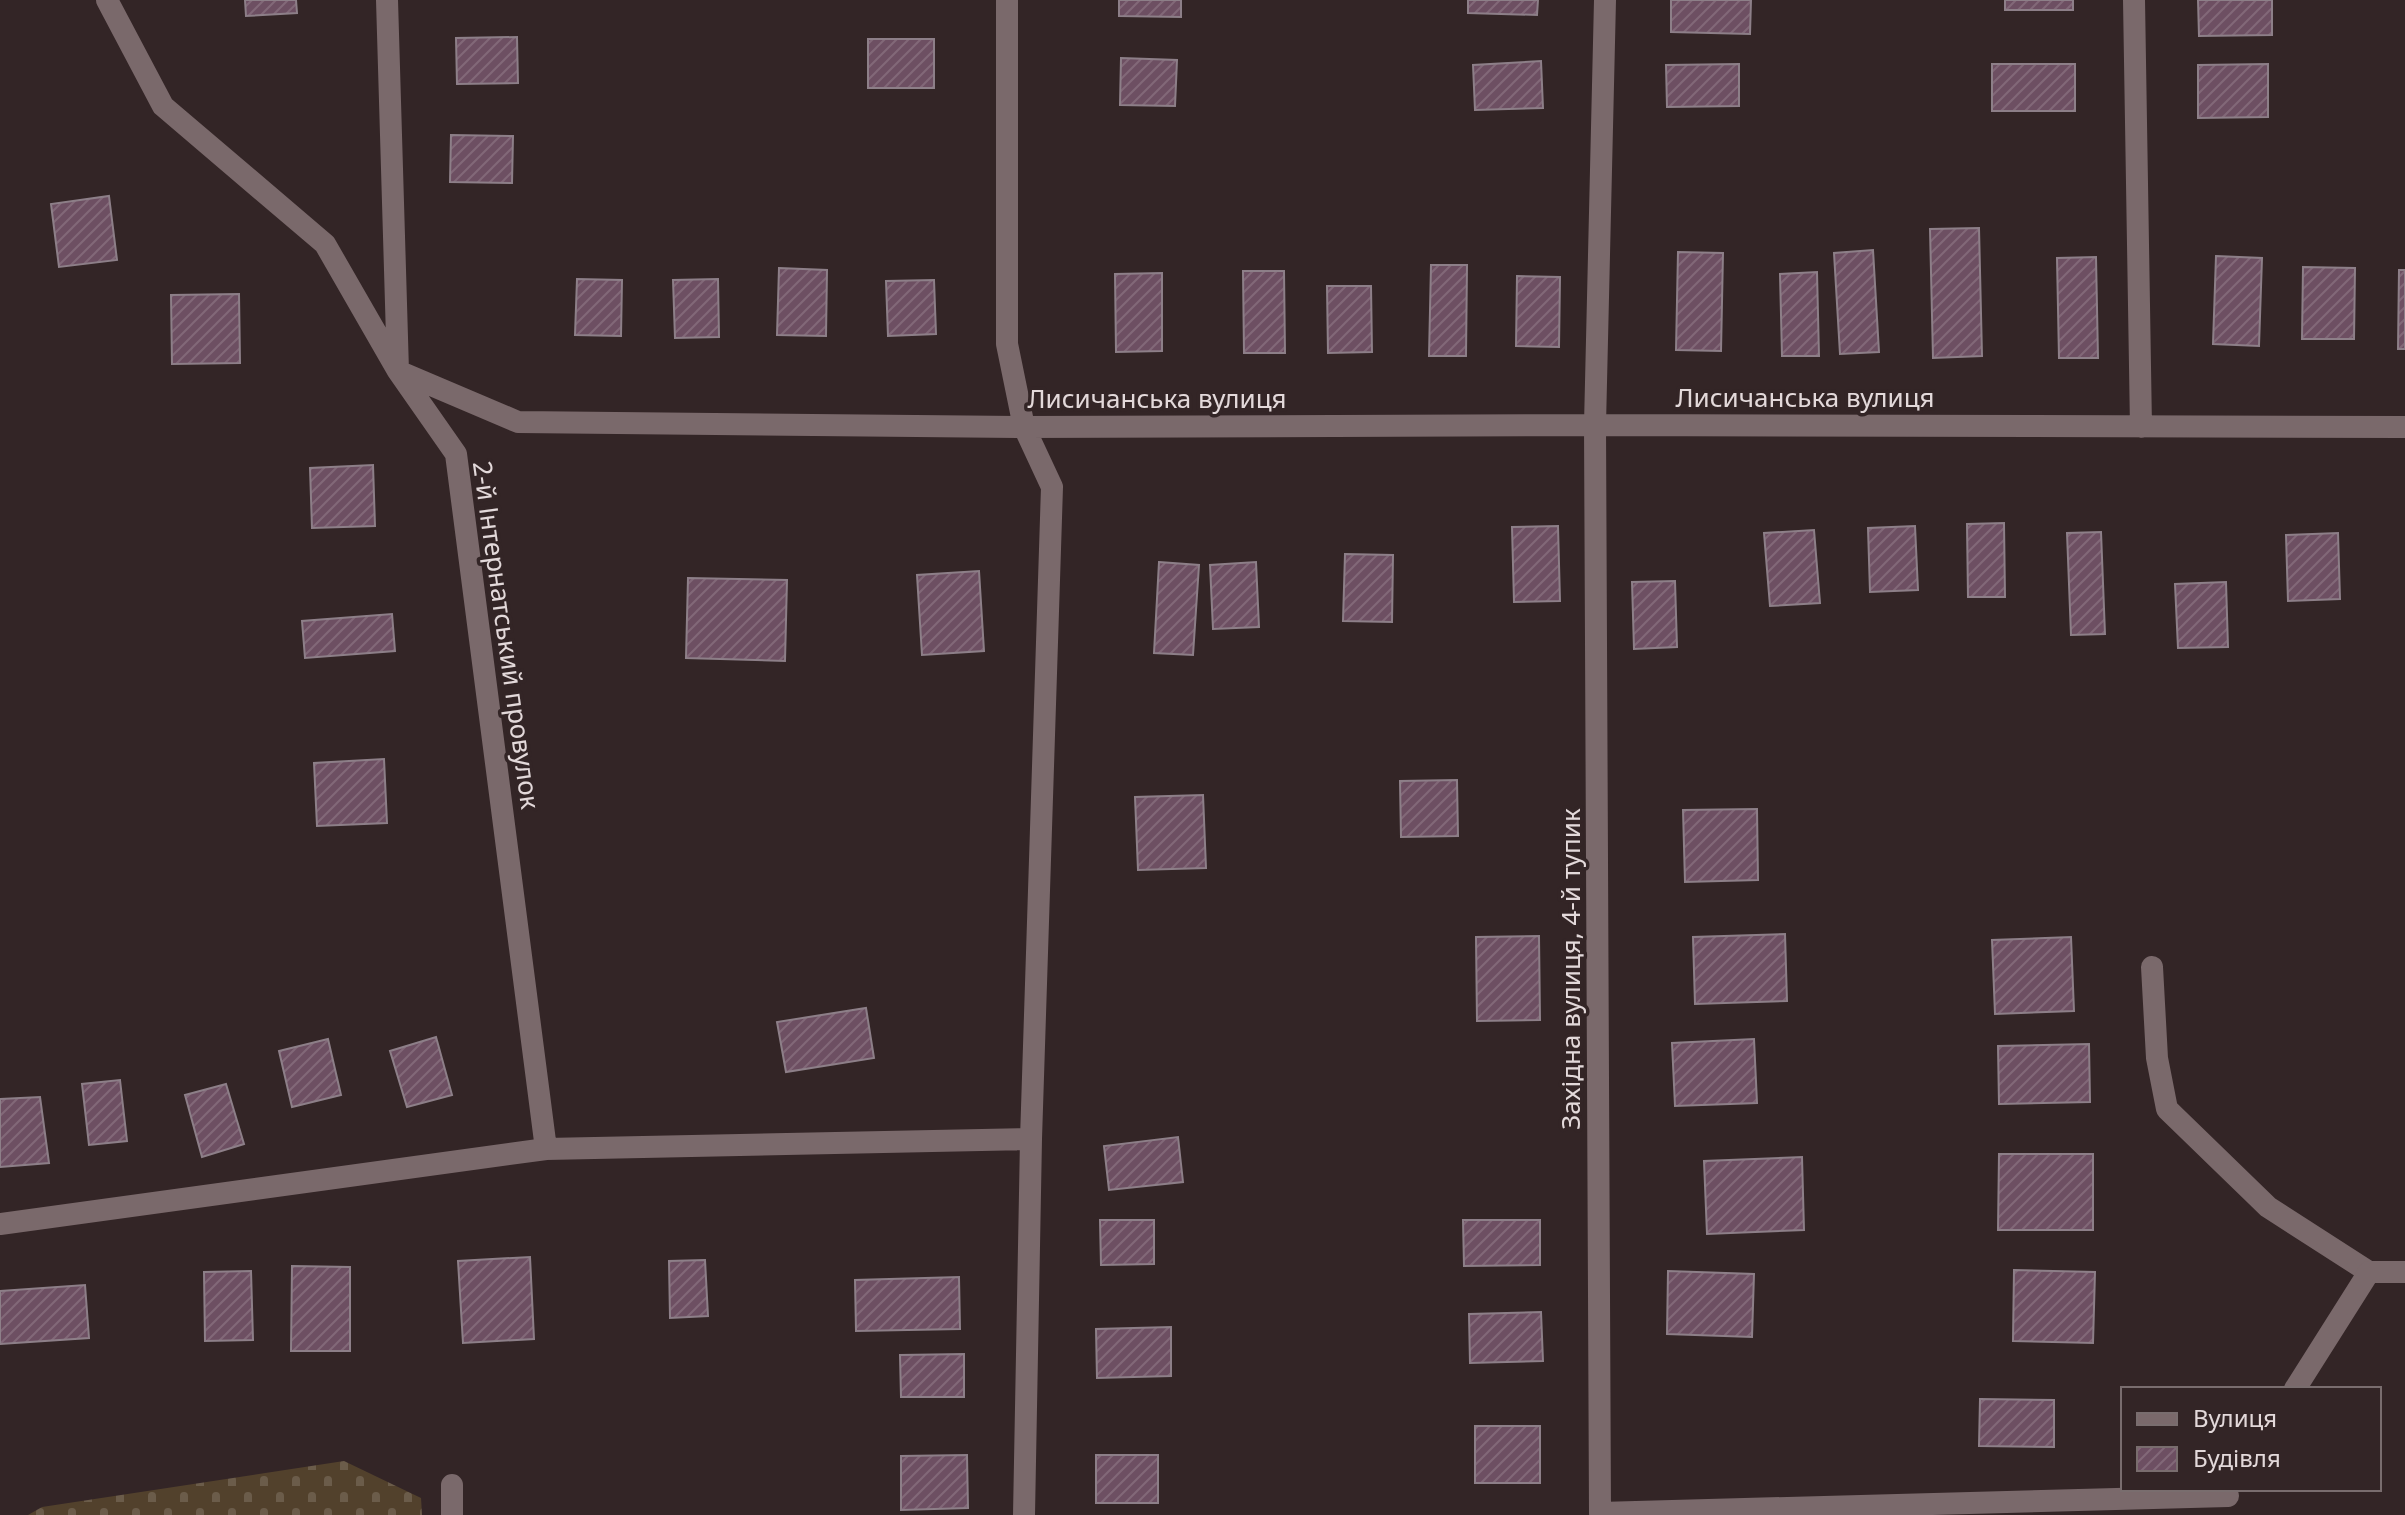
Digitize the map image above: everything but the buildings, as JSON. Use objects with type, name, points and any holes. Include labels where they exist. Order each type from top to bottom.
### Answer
[{"type":"street","points":[[107,0],[163,106],[325,244],[398,371]]},
{"type":"street","points":[[387,0],[398,371]]},
{"type":"street","points":[[1007,0],[1007,344],[1024,427],[1052,487],[1031,1139],[1024,1515]]},
{"type":"street","name":"Західна вулиця, 4-й тупик","points":[[1600,1514],[1595,425],[1605,0]]},
{"type":"street","points":[[2134,0],[2141,427]]},
{"type":"street","name":"Лисичанська вулиця","points":[[398,371],[518,422],[1024,427],[2405,427]]},
{"type":"street","name":"2-й Інтернатський провулок","points":[[398,371],[456,454],[546,1149]]},
{"type":"street","points":[[2152,967],[2157,1058],[2167,1109],[2268,1207],[2369,1272],[2405,1272]]},
{"type":"street","points":[[0,1224],[546,1149],[1031,1139]]},
{"type":"street","points":[[2296,1387],[2369,1272]]},
{"type":"street","points":[[452,1485],[452,1515]]},
{"type":"street","points":[[1600,1514],[2226,1500]]},
{"type":"green space","points":[[344,1461],[421,1498],[422,1515],[28,1515],[42,1507]]}]
